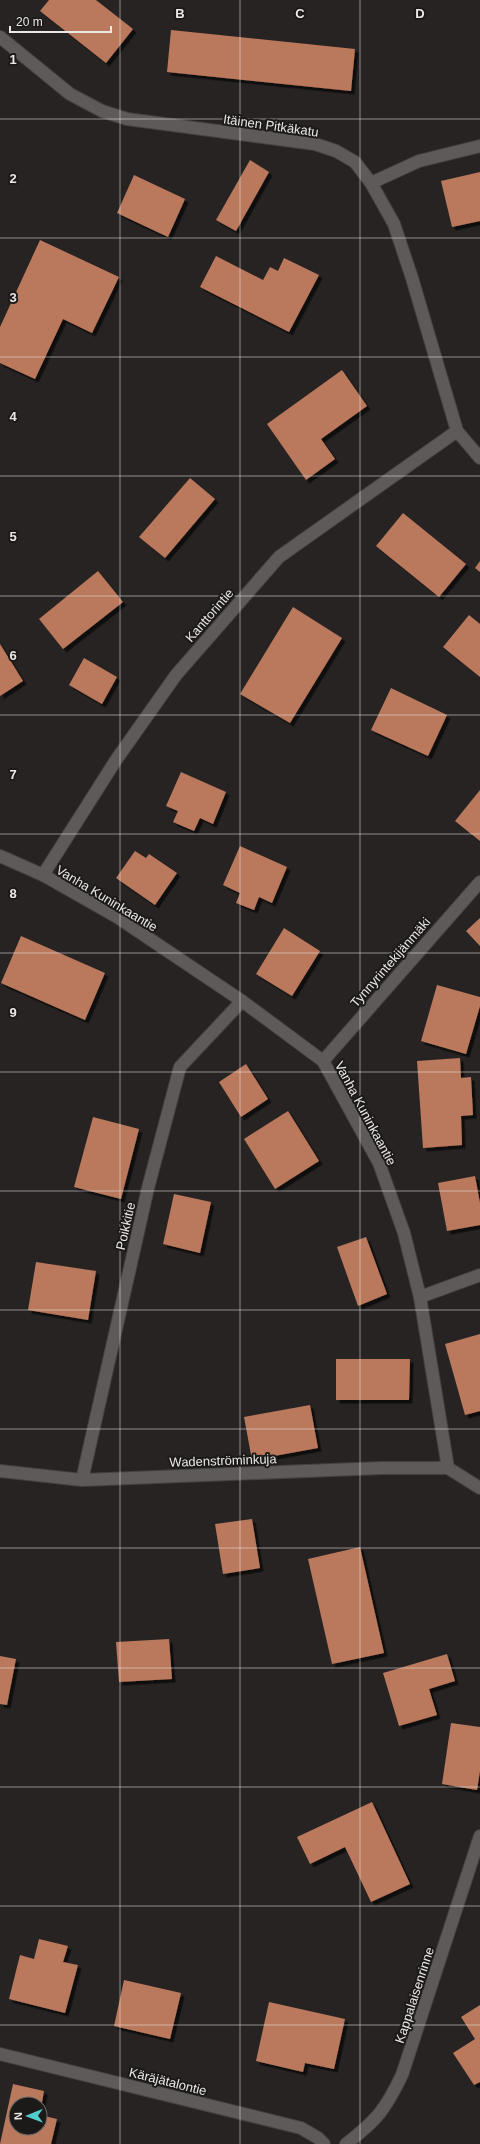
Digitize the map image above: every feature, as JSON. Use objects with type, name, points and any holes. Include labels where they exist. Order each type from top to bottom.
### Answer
[{"type":"street","name":"Itäinen Pitkäkatu","points":[[0,37],[70,94],[102,111],[142,121],[315,144],[336,151],[355,162],[371,183],[394,224],[456,431],[480,458]]},
{"type":"street","points":[[371,183],[419,161],[480,146]]},
{"type":"street","name":"Kanttorintie","points":[[43,875],[116,760],[176,675],[279,558],[456,431]]},
{"type":"street","name":"Vanha Kuninkaantie","points":[[0,856],[43,875],[117,917],[242,1001],[323,1061],[379,1163],[404,1233],[420,1297],[448,1468]]},
{"type":"street","name":"Tynnyrintekijänmäki","points":[[323,1061],[480,882]]},
{"type":"street","name":"Poikkitie","points":[[82,1480],[148,1188],[180,1067],[242,1001]]},
{"type":"street","points":[[420,1297],[480,1275]]},
{"type":"street","name":"Wadenströminkuja","points":[[0,1471],[82,1480],[382,1468],[448,1468]]},
{"type":"street","points":[[448,1468],[480,1488]]},
{"type":"street","name":"Kappalaisenrinne","points":[[346,2144],[377,2119],[388,2103],[402,2075],[480,1836]]},
{"type":"street","name":"Käräjätalontie","points":[[0,2054],[301,2128],[318,2138],[324,2144]]},
{"type":"building","points":[[49,0],[96,0],[133,29],[106,63],[40,11]]},
{"type":"building","points":[[171,30],[355,49],[351,91],[167,72]]},
{"type":"building","points":[[250,160],[269,172],[236,231],[216,220]]},
{"type":"building","points":[[480,172],[480,221],[452,227],[441,181]]},
{"type":"building","points":[[134,175],[185,199],[168,237],[117,213]]},
{"type":"building","points":[[40,240],[119,277],[92,333],[63,319],[35,379],[0,363],[0,327]]},
{"type":"building","points":[[216,256],[263,280],[270,267],[278,271],[284,258],[319,275],[289,332],[200,287]]},
{"type":"building","points":[[342,370],[367,406],[321,439],[335,459],[306,480],[267,424]]},
{"type":"building","points":[[190,478],[215,499],[165,558],[139,537]]},
{"type":"building","points":[[403,513],[466,564],[439,597],[376,546]]},
{"type":"building","points":[[480,561],[480,572],[475,568]]},
{"type":"building","points":[[98,571],[123,602],[63,649],[39,619]]},
{"type":"building","points":[[293,607],[342,638],[290,723],[240,694]]},
{"type":"building","points":[[469,615],[480,624],[480,677],[443,647]]},
{"type":"building","points":[[0,644],[23,681],[0,696]]},
{"type":"building","points":[[84,658],[117,677],[102,704],[69,685]]},
{"type":"building","points":[[391,688],[447,715],[428,756],[371,730]]},
{"type":"building","points":[[181,772],[226,792],[213,824],[200,818],[194,831],[173,822],[178,811],[166,806]]},
{"type":"building","points":[[480,790],[480,841],[455,821]]},
{"type":"building","points":[[240,846],[287,867],[272,903],[259,897],[254,910],[236,903],[240,893],[223,885]]},
{"type":"building","points":[[135,851],[146,858],[149,854],[177,873],[155,905],[116,878]]},
{"type":"building","points":[[480,918],[480,946],[466,931]]},
{"type":"building","points":[[284,928],[320,951],[292,996],[256,974]]},
{"type":"building","points":[[21,936],[105,973],[85,1020],[1,983]]},
{"type":"building","points":[[437,985],[480,997],[480,1006],[466,1054],[421,1041]]},
{"type":"building","points":[[460,1058],[461,1078],[471,1077],[473,1115],[461,1116],[462,1145],[423,1148],[417,1061]]},
{"type":"building","points":[[246,1064],[268,1099],[241,1117],[219,1082]]},
{"type":"building","points":[[288,1111],[319,1161],[275,1189],[244,1139]]},
{"type":"building","points":[[93,1117],[139,1129],[121,1199],[74,1187]]},
{"type":"building","points":[[475,1176],[480,1203],[480,1225],[447,1231],[438,1183]]},
{"type":"building","points":[[174,1194],[211,1202],[200,1253],[163,1244]]},
{"type":"building","points":[[366,1237],[387,1294],[358,1306],[337,1247]]},
{"type":"building","points":[[36,1262],[96,1271],[88,1320],[28,1310]]},
{"type":"building","points":[[480,1334],[480,1411],[465,1415],[445,1344]]},
{"type":"building","points":[[336,1359],[410,1359],[409,1400],[336,1400]]},
{"type":"building","points":[[310,1405],[318,1448],[252,1460],[244,1417]]},
{"type":"building","points":[[252,1519],[260,1568],[223,1574],[215,1524]]},
{"type":"building","points":[[360,1547],[384,1653],[332,1664],[308,1559]]},
{"type":"building","points":[[169,1639],[172,1679],[119,1682],[116,1642]]},
{"type":"building","points":[[447,1654],[455,1681],[429,1689],[437,1715],[399,1726],[383,1673]]},
{"type":"building","points":[[0,1656],[16,1659],[7,1705],[0,1704]]},
{"type":"building","points":[[451,1723],[480,1727],[480,1771],[477,1790],[442,1784]]},
{"type":"building","points":[[372,1802],[410,1884],[371,1902],[345,1847],[310,1864],[297,1837]]},
{"type":"building","points":[[39,1939],[68,1946],[63,1962],[78,1965],[65,2013],[9,1999],[20,1955],[34,1959]]},
{"type":"building","points":[[124,1980],[181,1993],[170,2039],[114,2026]]},
{"type":"building","points":[[269,2002],[345,2019],[334,2069],[305,2063],[303,2072],[256,2061]]},
{"type":"building","points":[[480,2005],[480,2082],[474,2085],[453,2053],[475,2039],[461,2017]]},
{"type":"building","points":[[13,2084],[44,2091],[43,2096],[10,2096]]},
{"type":"building","points":[[8,2107],[8,2136],[48,2136],[48,2117],[57,2119],[51,2144],[0,2144]]}]
